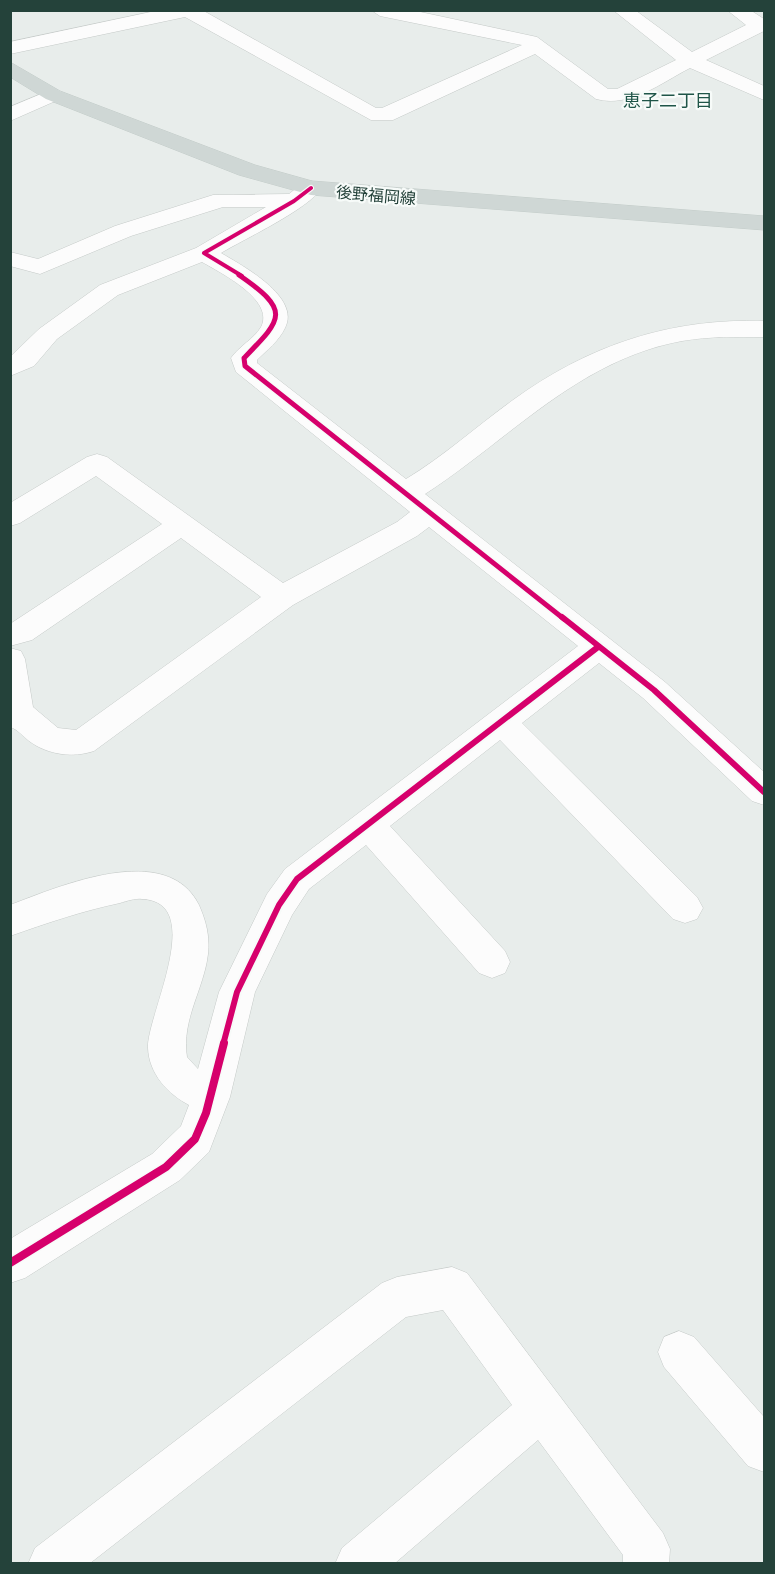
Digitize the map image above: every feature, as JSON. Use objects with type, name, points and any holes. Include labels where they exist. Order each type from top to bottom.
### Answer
[{"type":"main road","name":"後野福岡線","points":[[10,68],[53,95],[247,170],[302,195],[424,199],[765,223]]},
{"type":"street","points":[[380,10],[530,41],[603,95],[611,97],[620,96],[760,25],[736,10]]},
{"type":"street","points":[[622,10],[691,61],[765,94]]},
{"type":"street","points":[[10,48],[189,11],[371,114],[385,115],[537,46]]},
{"type":"street","points":[[10,115],[53,95]]},
{"type":"street","points":[[10,368],[25,360],[48,334],[109,290],[204,253],[302,195]]},
{"type":"street","points":[[10,260],[40,267],[123,231],[221,200],[302,195]]},
{"type":"street","points":[[204,253],[255,286],[274,307],[277,317],[273,328],[244,358],[246,366],[654,690],[765,792]]},
{"type":"street","points":[[407,492],[439,473],[539,394],[571,374],[604,359],[680,334],[710,330],[765,329]]},
{"type":"street","points":[[10,516],[97,463],[282,597]]},
{"type":"street","points":[[10,659],[14,713],[46,738],[65,744],[83,742],[282,597],[407,529],[430,512]]},
{"type":"street","points":[[10,635],[21,632],[182,524]]},
{"type":"street","points":[[10,1263],[166,1167],[195,1139],[211,1097],[237,992],[279,906],[297,879],[598,647]]},
{"type":"street","points":[[501,720],[685,908]]},
{"type":"street","points":[[367,823],[492,962]]},
{"type":"street","points":[[10,921],[47,905],[82,895],[142,884],[165,890],[183,906],[192,927],[189,958],[181,981],[169,1034],[167,1058],[177,1074],[192,1088],[211,1097]]},
{"type":"street","points":[[51,1563],[397,1298],[452,1288],[647,1549],[646,1563]]},
{"type":"street","points":[[679,1352],[765,1450]]},
{"type":"street","points":[[358,1563],[542,1407]]},
{"type":"cycle path","points":[[311,188],[294,201],[204,253],[253,284],[273,306],[276,317],[273,328],[244,358],[245,366],[654,690],[764,792]]},
{"type":"cycle path","points":[[10,1263],[166,1167],[195,1139],[206,1113],[237,992],[279,905],[297,879],[598,647]]},
{"type":"district","name":"恵子二丁目","points":[[668,101]]}]
